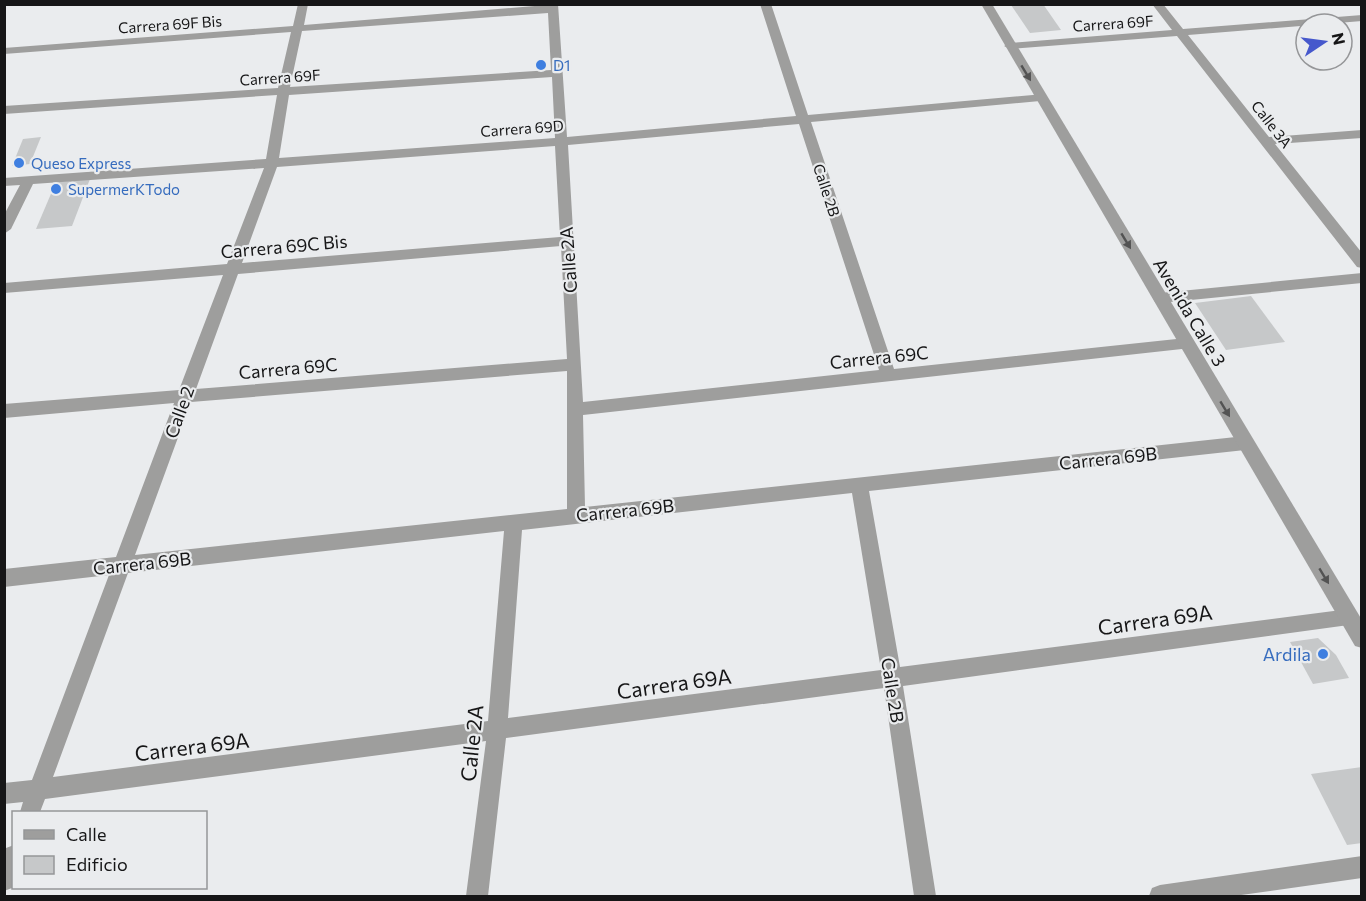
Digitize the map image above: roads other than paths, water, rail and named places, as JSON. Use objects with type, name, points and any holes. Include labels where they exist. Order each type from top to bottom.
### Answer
[{"type":"street","name":"Calle 2","points":[[31,811],[272,163],[283,92],[303,4]]},
{"type":"street","name":"Calle 2B","points":[[765,4],[889,376]]},
{"type":"street","name":"Avenida Calle 3","points":[[986,4],[1362,639]]},
{"type":"street","name":"Calle 3A","points":[[1157,4],[1362,263]]},
{"type":"street","name":"Carrera 69F Bis","points":[[4,51],[297,30],[553,7]]},
{"type":"street","name":"Calle 2A","points":[[553,7],[575,364],[576,516]]},
{"type":"street","name":"Carrera 69F","points":[[1010,46],[1362,18]]},
{"type":"street","name":"Carrera 69F","points":[[4,110],[557,73]]},
{"type":"street","name":"Carrera 69D","points":[[4,182],[561,142],[1040,97]]},
{"type":"street","points":[[1265,141],[1362,134]]},
{"type":"street","points":[[4,229],[29,180]]},
{"type":"street","name":"Carrera 69C Bis","points":[[4,288],[567,241]]},
{"type":"street","points":[[1160,298],[1362,278]]},
{"type":"street","name":"Carrera 69C","points":[[576,409],[1186,344]]},
{"type":"street","name":"Carrera 69C","points":[[4,411],[575,364]]},
{"type":"street","name":"Carrera 69B","points":[[4,578],[1245,443]]},
{"type":"street","name":"Calle 2B","points":[[859,484],[892,678],[925,897]]},
{"type":"street","name":"Calle 2A","points":[[477,897],[497,731],[514,522]]},
{"type":"street","name":"Carrera 69A","points":[[4,794],[1349,618]]},
{"type":"street","points":[[4,880],[12,861]]},
{"type":"street","points":[[1160,897],[1362,867]]},
{"type":"place","name":"D1","points":[[541,65]]},
{"type":"place","name":"Queso Express","points":[[19,163]]},
{"type":"place","name":"SupermerKTodo","points":[[56,189]]},
{"type":"place","name":"Ardila","points":[[1323,654]]}]
